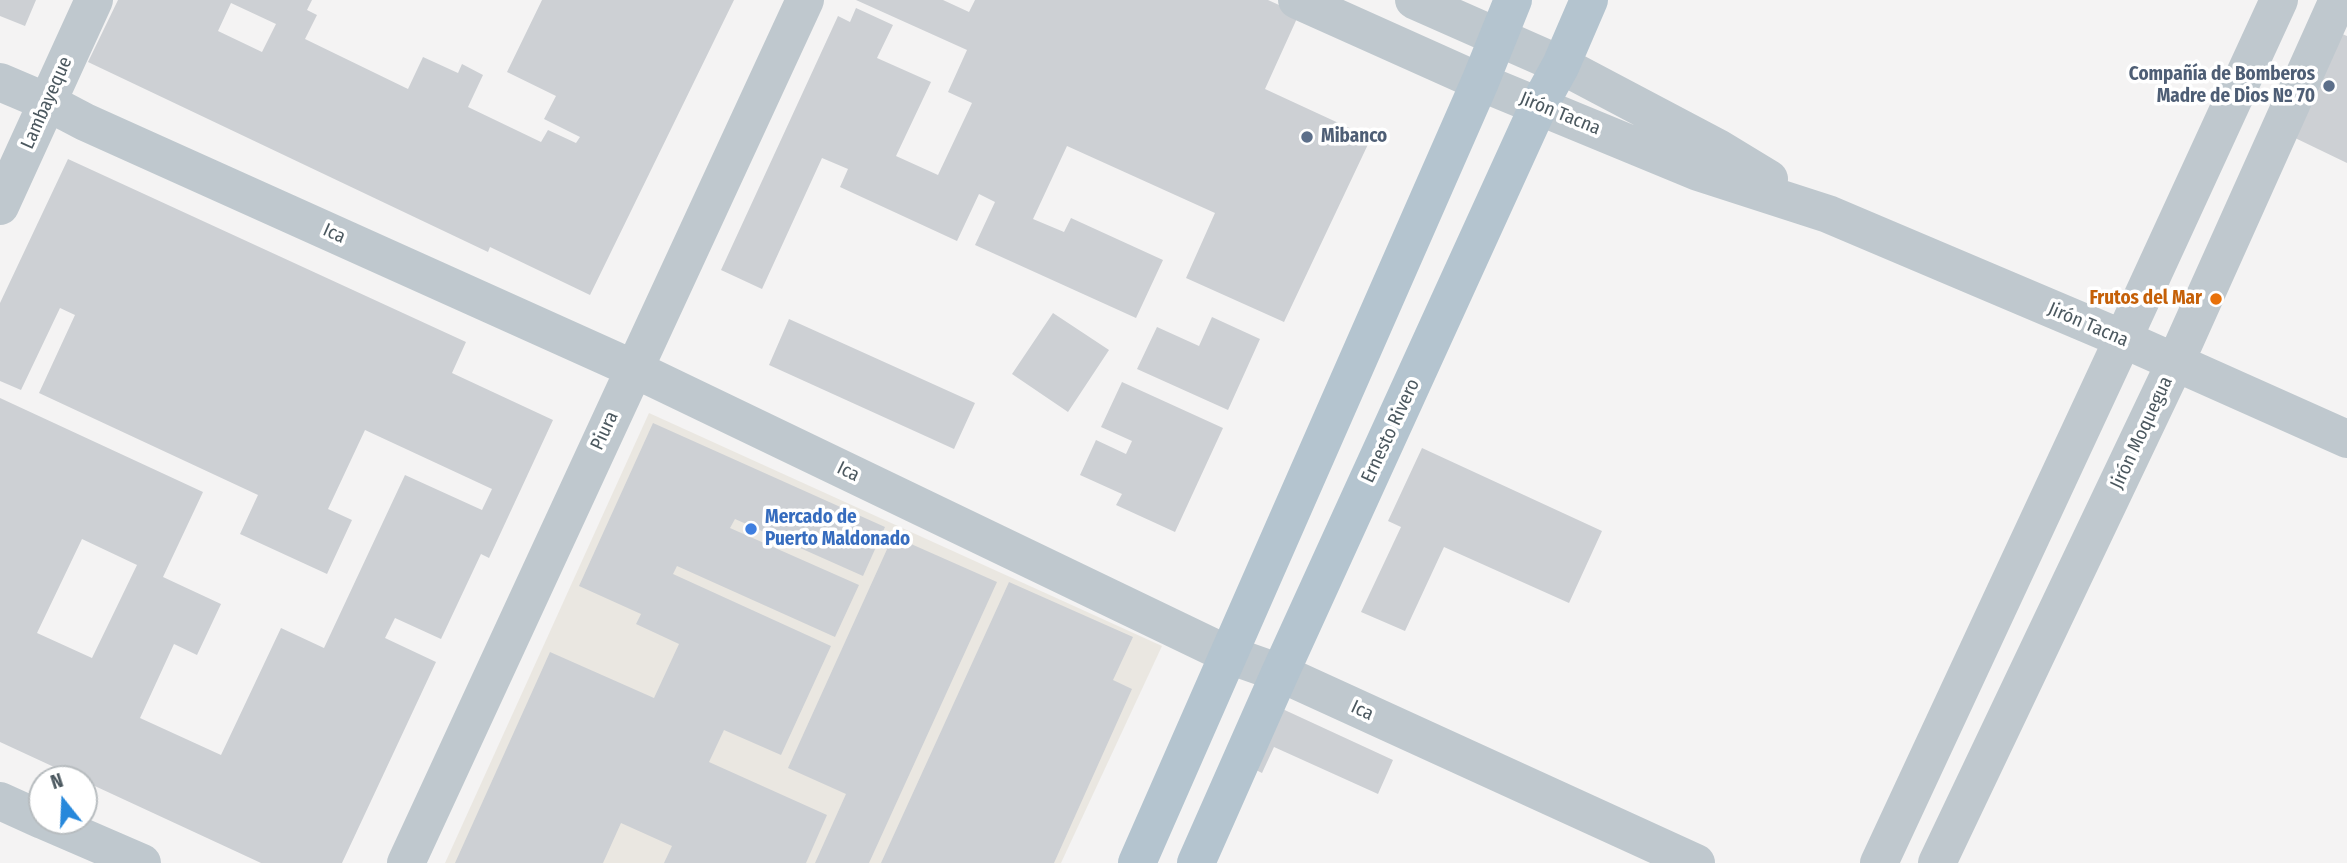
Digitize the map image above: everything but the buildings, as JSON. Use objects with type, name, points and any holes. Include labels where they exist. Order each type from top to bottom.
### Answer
[{"type":"main road","points":[[1137,863],[1480,82],[1513,0]]},
{"type":"main road","name":"Ernesto Rivero","points":[[1196,863],[1280,673],[1589,0]]},
{"type":"street","name":"Lambayeque","points":[[0,206],[94,0]]},
{"type":"street","name":"Piura","points":[[406,863],[805,0]]},
{"type":"street","name":"Jirón Tacna","points":[[1297,0],[1480,82],[1698,172],[1828,214],[2347,439]]},
{"type":"street","name":"Jirón Tacna","points":[[1414,0],[1561,65],[1718,148],[1828,214]]},
{"type":"street","name":"Jirón Moquegua","points":[[1937,863],[2175,363],[2338,0]]},
{"type":"street","points":[[1879,863],[2275,9],[2320,40]]},
{"type":"street","name":"Ica","points":[[0,82],[634,369],[1229,655],[1280,673],[1696,863]]},
{"type":"street","points":[[0,802],[28,814]]},
{"type":"street","points":[[78,835],[142,863]]},
{"type":"shaded area","name":"Mercado de Puerto Maldonado","points":[[649,413],[1162,646],[1061,863],[445,863]]},
{"type":"place","name":"Compañía de Bomberos Madre de Dios Nº 70","points":[[2329,86]]},
{"type":"place","name":"Mibanco","points":[[1307,137]]},
{"type":"place","name":"Frutos del Mar","points":[[2216,299]]},
{"type":"place","name":"Mercado de Puerto Maldonado","points":[[751,529]]}]
